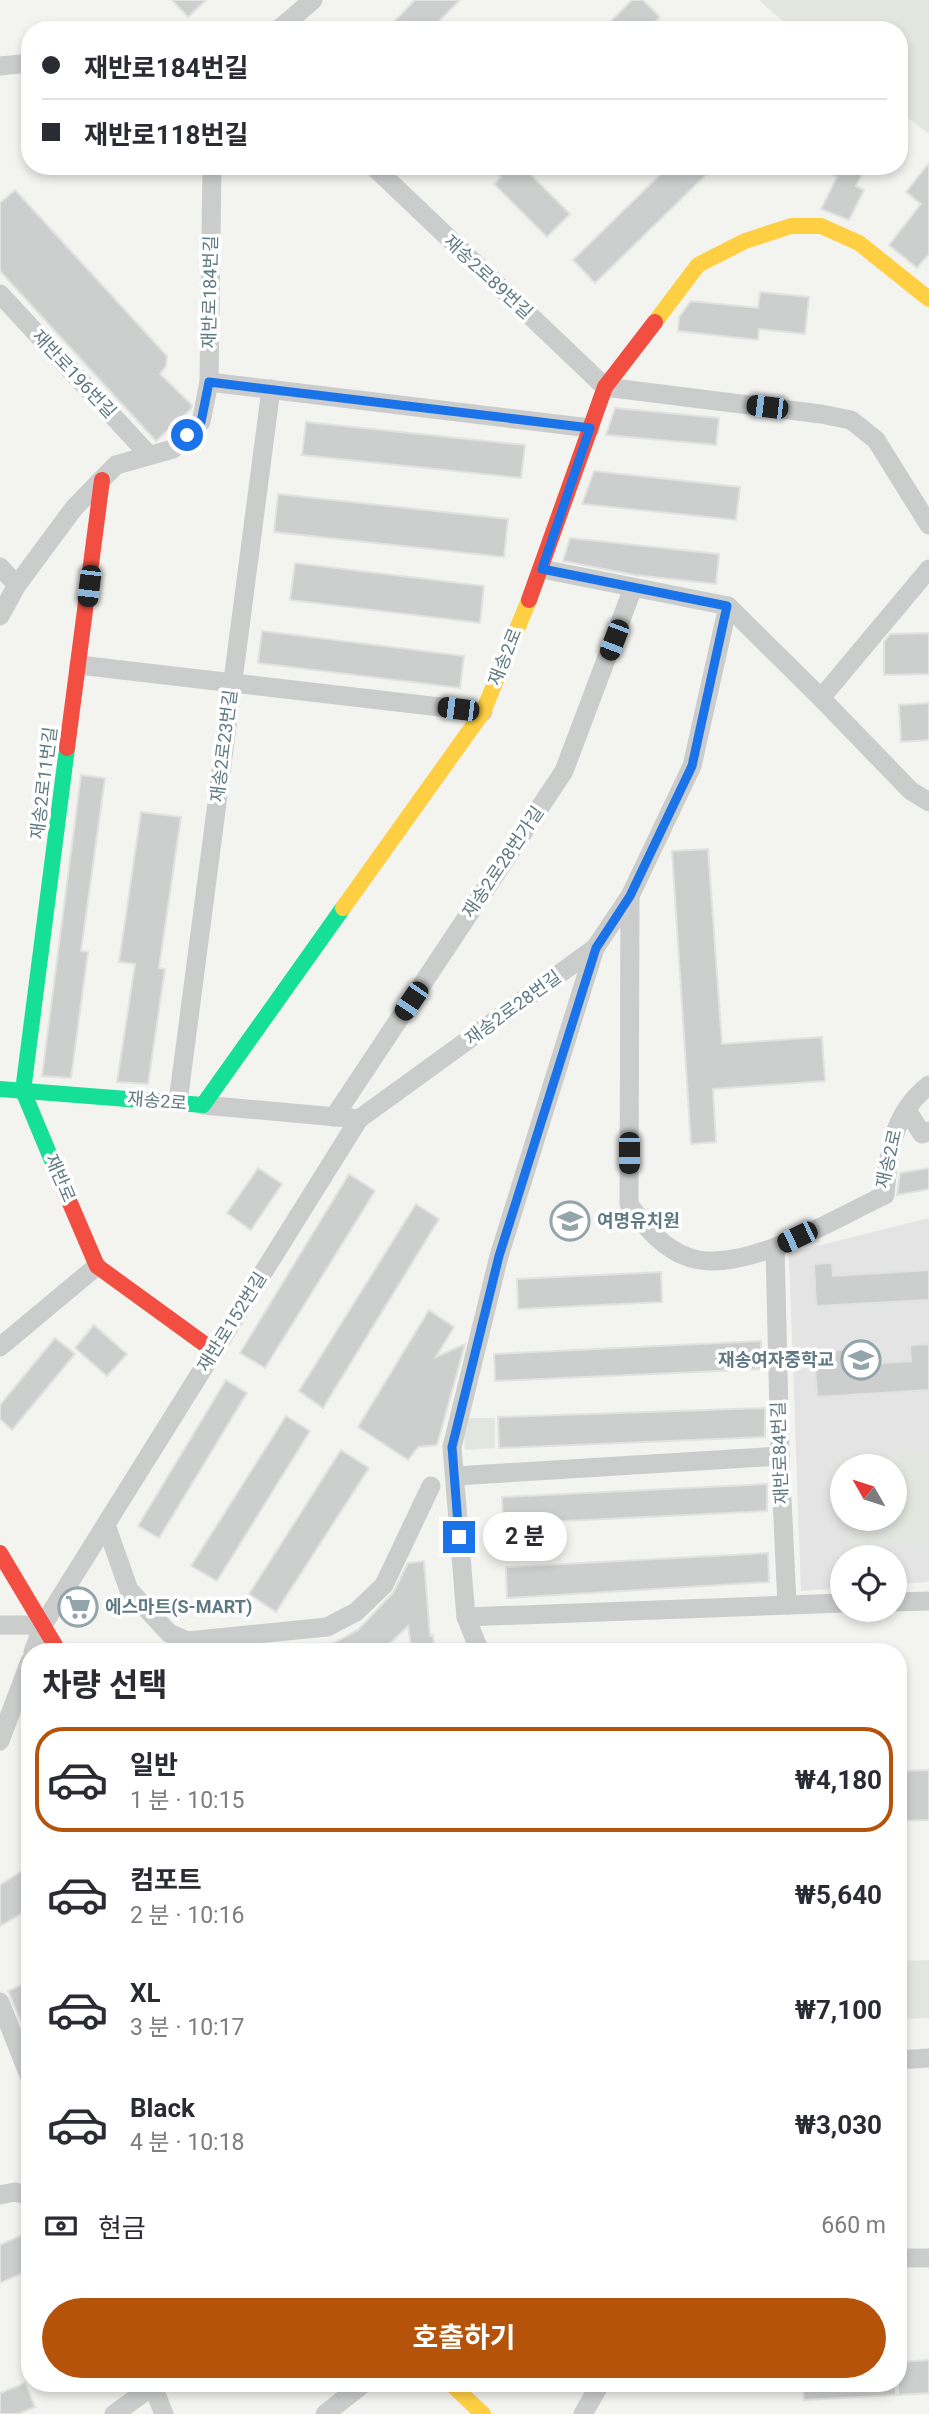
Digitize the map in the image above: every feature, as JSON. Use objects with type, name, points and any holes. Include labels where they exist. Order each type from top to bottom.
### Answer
[{"type":"street","points":[[288,21],[313,0]]},
{"type":"street","points":[[0,66],[21,64]]},
{"type":"street","name":"재반로184번길","points":[[0,616],[17,585],[74,508],[117,465],[173,449],[201,422],[209,382],[212,175]]},
{"type":"street","name":"재송2로89번길","points":[[382,175],[605,387]]},
{"type":"street","name":"재송2로","points":[[0,1089],[203,1105],[483,712],[542,569],[605,387],[698,265],[745,242],[791,226],[821,226],[859,243],[929,299]]},
{"type":"street","name":"재반로196번길","points":[[0,294],[148,454]]},
{"type":"street","points":[[209,382],[590,428]]},
{"type":"street","points":[[605,387],[851,420],[876,440],[929,525]]},
{"type":"street","name":"재송2로23번길","points":[[178,1102],[271,389]]},
{"type":"street","name":"재송2로11번길","points":[[23,1091],[102,480]]},
{"type":"street","points":[[0,567],[17,585]]},
{"type":"street","points":[[542,569],[727,606],[821,698],[911,792],[929,802]]},
{"type":"street","points":[[821,698],[929,569]]},
{"type":"street","name":"재송2로28번가길","points":[[334,1117],[564,771],[633,588]]},
{"type":"street","name":"재송2로28번길","points":[[359,1119],[596,948],[630,896],[692,766],[727,606]]},
{"type":"street","points":[[79,665],[483,712]]},
{"type":"street","name":"재송2로","points":[[630,896],[629,1204],[643,1225],[672,1249],[698,1260],[734,1259],[775,1247],[885,1195],[889,1151],[898,1120],[929,1085]]},
{"type":"street","points":[[476,1643],[466,1617],[452,1447],[499,1256],[596,948]]},
{"type":"street","name":"재반로","points":[[23,1091],[97,1266]]},
{"type":"street","points":[[203,1105],[359,1119]]},
{"type":"street","points":[[907,1111],[922,1133],[929,1131]]},
{"type":"street","name":"재반로152번길","points":[[36,1643],[43,1625],[359,1119]]},
{"type":"street","name":"재반로84번길","points":[[775,1247],[787,1605]]},
{"type":"street","points":[[0,1347],[97,1266],[214,1351]]},
{"type":"street","points":[[455,1476],[780,1457]]},
{"type":"street","points":[[106,1525],[130,1590],[169,1633],[187,1642],[327,1627],[356,1612],[384,1585],[432,1486]]},
{"type":"street","points":[[0,1553],[54,1643]]},
{"type":"street","points":[[907,1602],[929,1601]]},
{"type":"street","points":[[466,1617],[830,1603]]},
{"type":"street","points":[[0,1625],[43,1625]]},
{"type":"street","points":[[0,1741],[21,1685]]},
{"type":"street","points":[[0,2002],[21,2055]]},
{"type":"street","points":[[907,2059],[929,2058]]},
{"type":"street","points":[[0,2195],[21,2194]]},
{"type":"street","points":[[907,2258],[929,2258]]},
{"type":"street","points":[[114,2414],[143,2392]]},
{"type":"street","points":[[144,2414],[151,2392]]},
{"type":"street","points":[[157,2392],[164,2414]]},
{"type":"street","points":[[325,2414],[353,2392]]},
{"type":"street","points":[[460,2392],[483,2414]]},
{"type":"street","points":[[583,2414],[595,2392]]},
{"type":"shaded area","points":[[759,0],[929,0],[929,134],[908,118],[908,21],[783,21]]},
{"type":"shaded area","name":"재송여자중학교","points":[[929,1218],[929,1582],[907,1583],[907,1545],[830,1545],[830,1589],[801,1591],[789,1253]]},
{"type":"shaded area","points":[[464,1418],[495,1418],[495,1448],[465,1450]]},
{"type":"shaded area","points":[[929,1452],[929,1541],[847,1545],[846,1531],[907,1531],[907,1454],[894,1454]]},
{"type":"shaded area","points":[[929,1960],[929,2018],[907,2019],[907,1961]]},
{"type":"building","points":[[172,0],[206,0],[188,17]]},
{"type":"building","points":[[415,0],[460,0],[439,21],[395,21]]},
{"type":"building","points":[[632,0],[643,0],[660,17],[656,21],[611,21]]},
{"type":"building","points":[[929,163],[929,254],[917,268],[889,245],[921,204],[906,192]]},
{"type":"building","points":[[499,175],[531,175],[570,214],[547,237],[494,184],[501,177]]},
{"type":"building","points":[[660,175],[706,175],[595,283],[573,260]]},
{"type":"building","points":[[833,175],[862,175],[856,186],[864,190],[849,220],[821,209],[837,177]]},
{"type":"building","points":[[15,190],[167,356],[166,366],[160,374],[192,405],[191,409],[156,441],[0,271],[0,203]]},
{"type":"building","points":[[760,292],[809,297],[805,334],[759,329],[758,340],[678,331],[679,317],[691,301],[758,308]]},
{"type":"building","points":[[615,408],[719,418],[716,445],[606,435]]},
{"type":"building","points":[[306,422],[525,445],[521,478],[302,455]]},
{"type":"building","points":[[594,471],[740,487],[736,520],[582,504]]},
{"type":"building","points":[[278,494],[508,519],[504,557],[274,532]]},
{"type":"building","points":[[570,538],[719,554],[716,584],[635,575],[563,561]]},
{"type":"building","points":[[295,563],[484,586],[480,623],[290,600]]},
{"type":"building","points":[[262,631],[464,656],[460,688],[258,663]]},
{"type":"building","points":[[929,633],[929,674],[884,675],[884,642],[890,634]]},
{"type":"building","points":[[929,703],[929,740],[901,742],[899,705]]},
{"type":"building","points":[[81,775],[105,778],[81,951],[88,952],[71,1078],[42,1076]]},
{"type":"building","points":[[141,812],[181,817],[159,968],[165,969],[148,1084],[117,1082],[135,964],[119,962]]},
{"type":"building","points":[[708,849],[722,1044],[822,1037],[825,1081],[713,1089],[716,1142],[691,1144],[672,851]]},
{"type":"building","points":[[258,1168],[282,1184],[251,1230],[227,1213]]},
{"type":"building","points":[[929,1168],[929,1189],[897,1195],[900,1173]]},
{"type":"building","points":[[349,1174],[375,1191],[265,1368],[240,1353]]},
{"type":"building","points":[[416,1204],[439,1219],[323,1408],[299,1391]]},
{"type":"building","points":[[832,1263],[833,1276],[929,1270],[929,1300],[816,1306],[814,1264]]},
{"type":"building","points":[[661,1272],[662,1302],[518,1309],[517,1279]]},
{"type":"building","points":[[429,1310],[454,1327],[436,1357],[465,1344],[437,1445],[418,1447],[408,1460],[358,1427]]},
{"type":"building","points":[[94,1325],[127,1354],[107,1376],[75,1348]]},
{"type":"building","points":[[55,1338],[75,1354],[12,1430],[0,1419],[0,1405]]},
{"type":"building","points":[[761,1341],[762,1369],[495,1381],[494,1354]]},
{"type":"building","points":[[929,1344],[929,1390],[817,1397],[814,1352],[851,1349],[852,1365],[911,1361],[910,1345]]},
{"type":"building","points":[[226,1380],[247,1393],[159,1538],[138,1526]]},
{"type":"building","points":[[765,1408],[765,1437],[499,1448],[498,1417]]},
{"type":"building","points":[[286,1416],[310,1431],[217,1581],[191,1566]]},
{"type":"building","points":[[341,1450],[369,1468],[276,1612],[249,1594]]},
{"type":"building","points":[[767,1484],[767,1511],[503,1524],[502,1497]]},
{"type":"building","points":[[768,1553],[769,1582],[507,1598],[506,1567]]},
{"type":"building","points":[[424,1561],[430,1636],[433,1635],[434,1643],[411,1643],[408,1626],[390,1643],[334,1643],[358,1630],[393,1593],[408,1563]]},
{"type":"building","points":[[929,1770],[929,1820],[907,1821],[907,1771]]},
{"type":"building","points":[[21,1872],[21,1914],[0,1926],[0,1885]]},
{"type":"building","points":[[21,1985],[21,2022],[8,1991]]},
{"type":"building","points":[[21,2235],[21,2274],[0,2283],[0,2245]]},
{"type":"building","points":[[929,2360],[929,2393],[898,2395],[898,2392],[907,2392],[907,2361]]},
{"type":"building","points":[[21,2385],[21,2392],[29,2392],[35,2407],[18,2414],[0,2414],[0,2393]]},
{"type":"building","points":[[804,2392],[896,2392],[896,2395],[804,2400]]},
{"type":"traffic: fast","points":[[58,1175],[23,1091],[67,748]]},
{"type":"traffic: fast","points":[[0,1089],[203,1105],[343,908]]},
{"type":"traffic: slow","points":[[655,322],[698,265],[745,241],[791,226],[821,226],[859,243],[929,299]]},
{"type":"traffic: slow","points":[[343,908],[483,712],[529,600]]},
{"type":"traffic: slow","points":[[460,2392],[483,2414]]},
{"type":"traffic: jam","points":[[529,600],[605,387],[655,322]]},
{"type":"traffic: jam","points":[[67,748],[102,480]]},
{"type":"traffic: jam","points":[[58,1175],[97,1266],[214,1351]]},
{"type":"traffic: jam","points":[[0,1553],[54,1643]]},
{"type":"place","name":"여명유치원","points":[[570,1221]]},
{"type":"place","name":"재송여자중학교","points":[[861,1360]]},
{"type":"place","name":"에스마트(S-MART)","points":[[78,1607]]},
{"type":"route","points":[[187,435],[201,422],[209,382],[590,428],[542,569],[727,606],[692,766],[630,896],[596,948],[499,1256],[452,1447],[459,1537]]}]
